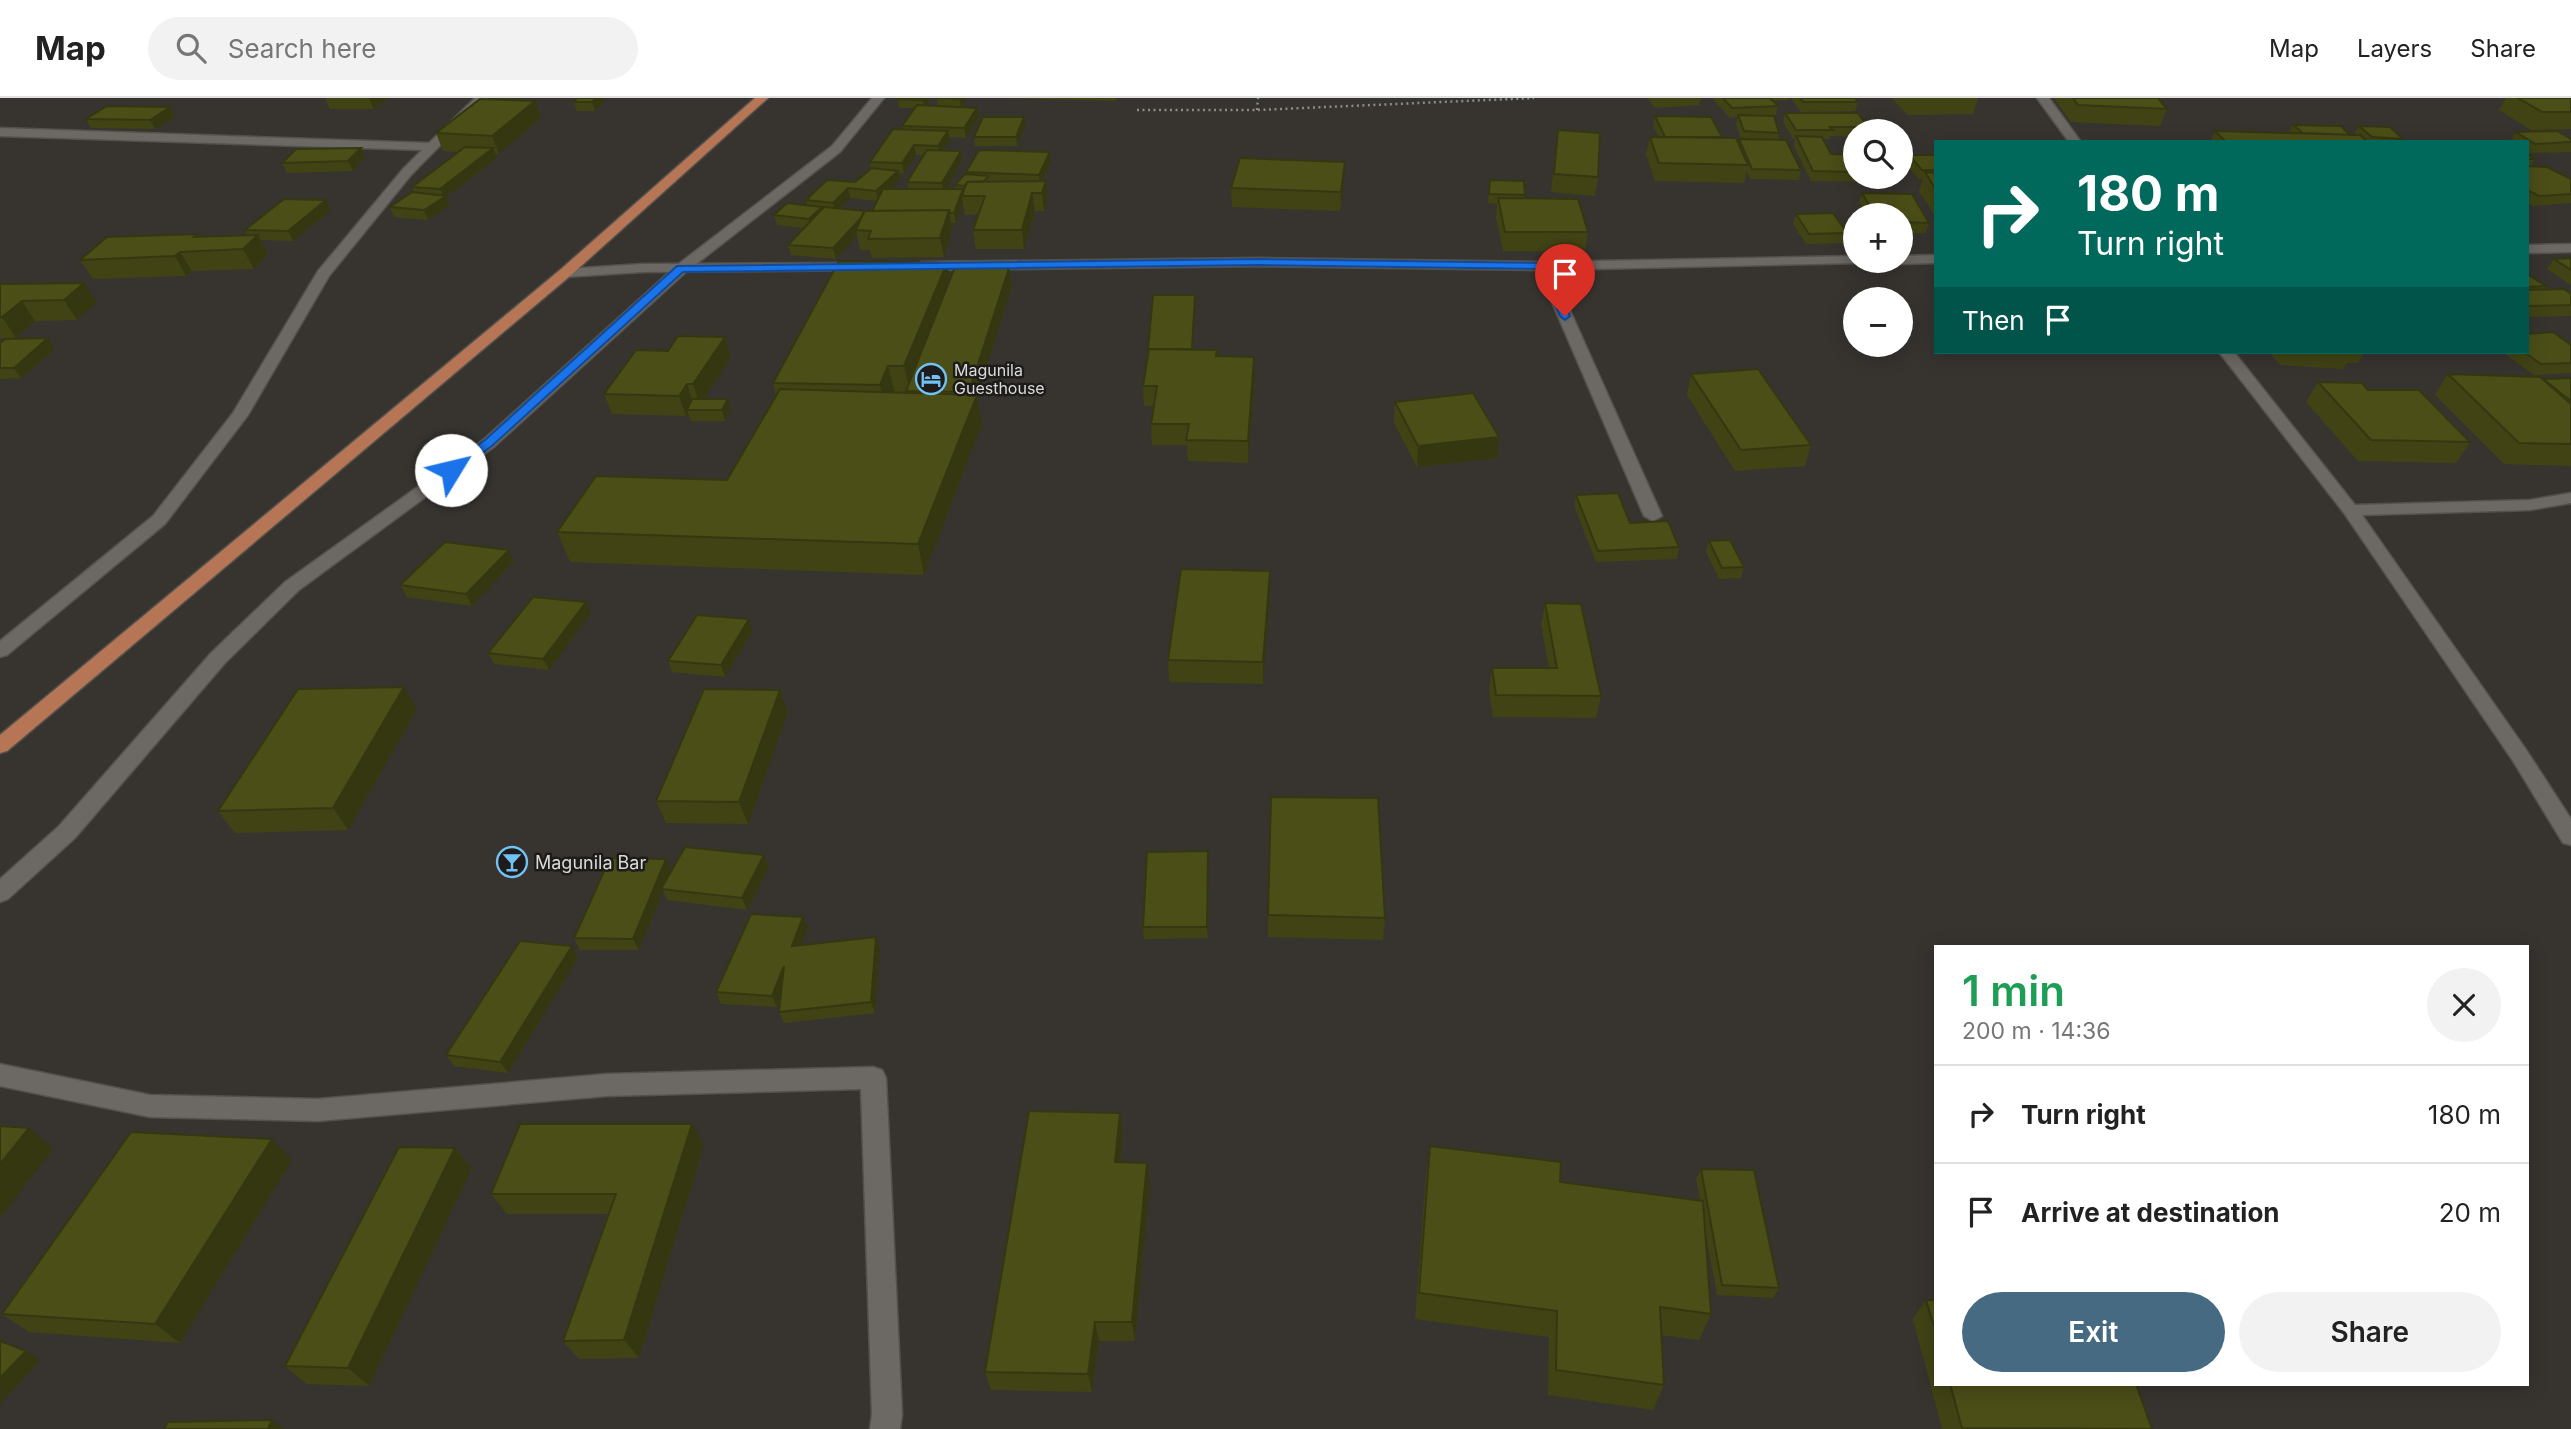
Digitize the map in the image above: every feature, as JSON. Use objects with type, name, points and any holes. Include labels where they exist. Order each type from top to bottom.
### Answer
[{"type":"highway","points":[[0,746],[565,273],[762,98]]},
{"type":"street","points":[[0,651],[159,520],[240,415],[323,274],[430,147],[481,98]]},
{"type":"street","points":[[0,893],[67,832],[218,658],[292,586],[489,443],[681,269],[836,149],[878,98]]},
{"type":"street","points":[[2043,98],[2074,140]]},
{"type":"street","points":[[0,132],[430,147]]},
{"type":"street","points":[[2529,249],[2571,248]]},
{"type":"street","points":[[1913,260],[1934,259]]},
{"type":"street","points":[[901,266],[1260,262],[1543,266],[1843,260]]},
{"type":"street","points":[[1543,266],[1653,516]]},
{"type":"street","points":[[565,273],[643,268],[874,267]]},
{"type":"street","points":[[2228,354],[2350,510],[2520,756],[2571,837]]},
{"type":"street","points":[[2350,510],[2530,505],[2571,498]]},
{"type":"street","points":[[0,1075],[150,1105],[318,1110],[607,1085],[873,1078],[887,1414],[885,1429]]},
{"type":"path","points":[[1257,110],[1258,98]]},
{"type":"path","points":[[1137,110],[1257,110],[1535,98]]},
{"type":"building","points":[[577,98],[596,98],[592,102],[574,102]]},
{"type":"building","points":[[898,98],[924,98],[923,100]]},
{"type":"building","points":[[1723,98],[1770,98],[1778,106],[1732,108]]},
{"type":"building","points":[[1800,98],[1855,98],[1858,102],[1803,102]]},
{"type":"building","points":[[2073,98],[2158,98],[2167,109],[2078,105]]},
{"type":"building","points":[[2518,98],[2571,98],[2571,112],[2542,112]]},
{"type":"building","points":[[480,99],[535,101],[492,136],[436,133]]},
{"type":"building","points":[[917,105],[977,108],[964,128],[902,126]]},
{"type":"building","points":[[107,106],[170,107],[150,120],[86,119]]},
{"type":"building","points":[[1785,113],[1858,113],[1862,119],[1843,119],[1843,127],[1830,127],[1833,130],[1796,130]]},
{"type":"building","points":[[1738,115],[1774,116],[1779,133],[1744,131]]},
{"type":"building","points":[[1655,116],[1711,117],[1722,137],[1665,137]]},
{"type":"building","points":[[983,117],[1024,117],[1016,137],[974,137]]},
{"type":"building","points":[[2293,125],[2341,126],[2350,135],[2303,133]]},
{"type":"building","points":[[2359,126],[2390,127],[2403,139],[2372,137]]},
{"type":"building","points":[[893,129],[948,131],[938,146],[914,145],[902,163],[870,162]]},
{"type":"building","points":[[1558,130],[1600,133],[1598,177],[1554,174]]},
{"type":"building","points":[[2215,131],[2360,135],[2366,140],[2224,140]]},
{"type":"building","points":[[2557,131],[2571,139],[2571,142],[2535,144],[2516,132]]},
{"type":"building","points":[[1796,136],[1822,137],[1831,154],[1843,154],[1843,172],[1813,171]]},
{"type":"building","points":[[1650,137],[1736,138],[1748,165],[1659,163]]},
{"type":"building","points":[[1739,139],[1786,140],[1801,170],[1752,169]]},
{"type":"building","points":[[465,147],[493,148],[440,189],[412,187]]},
{"type":"building","points":[[361,148],[348,161],[282,163],[296,149]]},
{"type":"building","points":[[927,150],[961,151],[942,183],[907,182]]},
{"type":"building","points":[[979,150],[1050,152],[1039,175],[966,172]]},
{"type":"building","points":[[1913,155],[1934,155],[1934,170],[1922,170],[1913,160]]},
{"type":"building","points":[[1240,158],[1345,162],[1341,192],[1231,188]]},
{"type":"building","points":[[2529,166],[2547,167],[2571,179],[2571,194],[2539,196],[2529,191]]},
{"type":"building","points":[[872,168],[898,171],[876,191],[848,188],[833,203],[806,200],[827,180],[855,182]]},
{"type":"building","points":[[1925,172],[1934,173],[1934,187]]},
{"type":"building","points":[[965,174],[989,176],[984,181],[967,182],[965,186],[955,185]]},
{"type":"building","points":[[1490,180],[1524,181],[1525,195],[1489,194]]},
{"type":"building","points":[[1046,181],[1042,193],[1032,193],[1022,230],[973,230],[985,196],[962,196],[967,182]]},
{"type":"building","points":[[883,189],[963,189],[954,213],[949,210],[872,211]]},
{"type":"building","points":[[412,192],[446,196],[424,210],[390,207]]},
{"type":"building","points":[[1862,193],[1912,194],[1929,223],[1913,222],[1913,203],[1868,203]]},
{"type":"building","points":[[1498,198],[1578,199],[1588,232],[1505,232]]},
{"type":"building","points":[[284,199],[326,200],[288,231],[245,230]]},
{"type":"building","points":[[787,203],[822,207],[809,219],[774,215]]},
{"type":"building","points":[[824,207],[865,211],[833,248],[788,245]]},
{"type":"building","points":[[949,210],[940,238],[868,239],[871,231],[856,230],[864,211]]},
{"type":"building","points":[[1833,213],[1843,227],[1843,233],[1809,234],[1796,214]]},
{"type":"building","points":[[198,234],[194,237],[258,235],[243,249],[180,252],[175,256],[80,260],[107,237]]},
{"type":"building","points":[[2571,258],[2571,270],[2554,259]]},
{"type":"building","points":[[839,261],[947,263],[904,366],[888,366],[880,385],[773,383]]},
{"type":"building","points":[[955,267],[1009,268],[969,392],[906,391]]},
{"type":"building","points":[[2529,275],[2546,286],[2529,287]]},
{"type":"building","points":[[84,283],[64,300],[22,301],[0,317],[0,284]]},
{"type":"building","points":[[2564,289],[2571,294],[2571,305],[2529,306],[2529,290]]},
{"type":"building","points":[[1153,295],[1195,295],[1192,349],[1148,349]]},
{"type":"building","points":[[2553,332],[2571,345],[2571,363],[2541,364],[2527,354],[2529,354],[2529,334]]},
{"type":"building","points":[[678,336],[725,337],[693,384],[687,384],[679,396],[604,394],[636,350],[668,351]]},
{"type":"building","points":[[48,338],[14,368],[0,368],[0,343],[5,339]]},
{"type":"building","points":[[1149,349],[1217,350],[1216,356],[1254,357],[1248,441],[1186,440],[1189,424],[1151,424],[1157,386],[1143,386]]},
{"type":"building","points":[[1758,369],[1811,445],[1741,450],[1691,374]]},
{"type":"building","points":[[2448,374],[2540,377],[2571,404],[2571,444],[2519,443]]},
{"type":"building","points":[[2571,378],[2571,401],[2543,379]]},
{"type":"building","points":[[2318,382],[2362,383],[2368,390],[2419,390],[2470,442],[2371,440]]},
{"type":"building","points":[[780,389],[977,395],[918,544],[557,532],[596,476],[727,480]]},
{"type":"building","points":[[1473,393],[1499,437],[1418,446],[1395,402]]},
{"type":"building","points":[[692,399],[728,399],[722,410],[687,410]]},
{"type":"building","points":[[1618,493],[1630,523],[1668,521],[1679,547],[1598,551],[1576,495]]},
{"type":"building","points":[[1730,540],[1744,567],[1722,568],[1709,541]]},
{"type":"building","points":[[445,542],[509,550],[466,594],[400,585]]},
{"type":"building","points":[[1181,569],[1270,571],[1263,662],[1168,660]]},
{"type":"building","points":[[533,597],[586,602],[543,659],[488,653]]},
{"type":"building","points":[[1545,603],[1581,604],[1601,696],[1496,695],[1492,668],[1557,668]]},
{"type":"building","points":[[697,615],[749,619],[721,665],[668,661]]},
{"type":"building","points":[[404,687],[333,808],[218,811],[298,689]]},
{"type":"building","points":[[704,689],[780,690],[739,802],[656,801]]},
{"type":"building","points":[[1271,797],[1378,798],[1385,918],[1268,915]]},
{"type":"building","points":[[685,847],[764,855],[742,898],[661,889]]},
{"type":"building","points":[[1208,851],[1207,927],[1143,927],[1147,852]]},
{"type":"building","points":[[610,858],[666,859],[633,939],[574,938]]},
{"type":"building","points":[[751,914],[803,917],[792,946],[876,937],[871,1002],[779,1012],[784,966],[772,996],[716,992]]},
{"type":"building","points":[[520,941],[572,946],[500,1062],[446,1055]]},
{"type":"building","points":[[1029,1111],[1120,1113],[1115,1162],[1147,1163],[1132,1322],[1095,1322],[1088,1374],[985,1372]]},
{"type":"building","points":[[520,1124],[692,1124],[624,1340],[563,1341],[616,1194],[491,1194]]},
{"type":"building","points":[[0,1126],[29,1128],[0,1164]]},
{"type":"building","points":[[131,1132],[272,1139],[155,1324],[2,1314]]},
{"type":"building","points":[[1430,1146],[1561,1162],[1560,1182],[1703,1201],[1711,1314],[1660,1307],[1664,1385],[1556,1370],[1557,1311],[1419,1293]]},
{"type":"building","points":[[399,1147],[455,1148],[348,1368],[285,1366]]},
{"type":"building","points":[[1701,1169],[1754,1170],[1779,1288],[1722,1285]]},
{"type":"building","points":[[1926,1300],[1934,1300],[1934,1326]]},
{"type":"building","points":[[0,1341],[26,1351],[0,1378]]},
{"type":"building","points":[[1951,1386],[2137,1386],[2152,1429],[1962,1428]]},
{"type":"building","points":[[272,1420],[268,1429],[164,1429],[168,1422]]},
{"type":"place","name":"Magunila Guesthouse","points":[[931,379]]},
{"type":"place","name":"Magunila Bar","points":[[512,862]]},
{"type":"route","points":[[451,470],[489,443],[681,269],[1260,262],[1543,266],[1565,316]]}]
